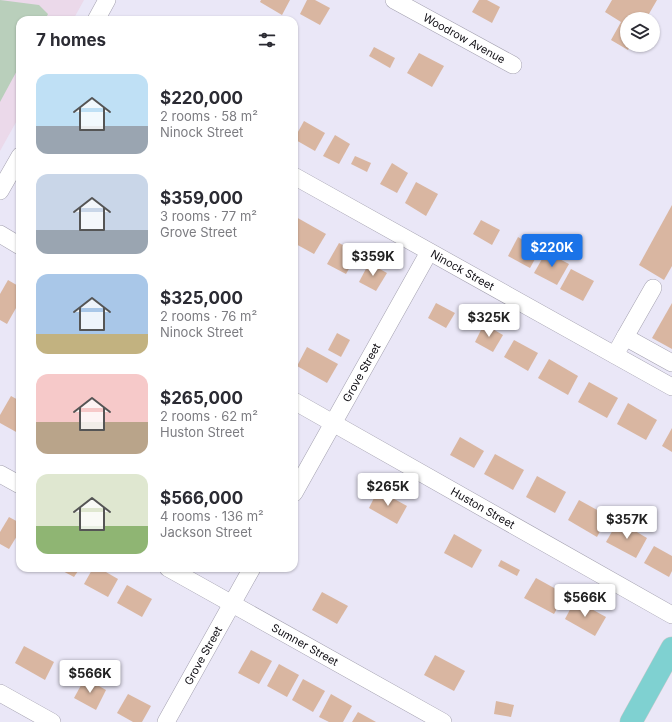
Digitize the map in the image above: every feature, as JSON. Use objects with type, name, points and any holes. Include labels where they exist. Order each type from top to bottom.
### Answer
[{"type":"main road","points":[[631,722],[672,648]]},
{"type":"street","points":[[98,16],[107,0]]},
{"type":"street","name":"Woodrow Avenue","points":[[394,0],[513,65]]},
{"type":"street","points":[[0,191],[16,163]]},
{"type":"street","name":"Ninock Street","points":[[298,178],[672,387]]},
{"type":"street","points":[[0,234],[16,244]]},
{"type":"street","name":"Grove Street","points":[[298,487],[430,252]]},
{"type":"street","points":[[615,355],[653,288]]},
{"type":"street","points":[[625,338],[672,363]]},
{"type":"street","name":"Huston Street","points":[[298,403],[672,615]]},
{"type":"street","points":[[0,474],[16,483]]},
{"type":"street","name":"Sumner Street","points":[[175,572],[443,722]]},
{"type":"street","name":"Grove Street","points":[[166,722],[250,572]]},
{"type":"street","points":[[0,693],[52,722]]},
{"type":"shaded area","points":[[0,0],[84,0],[75,16],[16,16],[16,122],[0,151]]},
{"type":"green space","points":[[0,0],[39,5],[48,14],[47,16],[16,16],[16,72],[0,102]]},
{"type":"building","points":[[261,0],[290,0],[282,15],[260,2]]},
{"type":"building","points":[[307,0],[315,0],[330,8],[320,25],[300,14]]},
{"type":"building","points":[[479,0],[487,0],[500,7],[492,23],[472,12]]},
{"type":"building","points":[[612,0],[657,0],[650,12],[620,12],[620,21],[605,12]]},
{"type":"building","points":[[620,24],[620,45],[611,40]]},
{"type":"building","points":[[374,47],[395,58],[390,68],[369,56]]},
{"type":"building","points":[[419,53],[444,66],[432,87],[407,73]]},
{"type":"building","points":[[304,121],[325,133],[315,151],[298,141],[298,132]]},
{"type":"building","points":[[335,135],[350,144],[339,164],[323,156]]},
{"type":"building","points":[[355,156],[371,163],[367,172],[351,164]]},
{"type":"building","points":[[392,163],[408,173],[397,193],[380,184]]},
{"type":"building","points":[[416,182],[438,194],[426,216],[405,203]]},
{"type":"building","points":[[672,205],[672,266],[664,280],[639,265]]},
{"type":"building","points":[[298,218],[326,234],[314,254],[298,245]]},
{"type":"building","points":[[481,220],[500,230],[492,245],[473,234]]},
{"type":"building","points":[[518,237],[540,250],[530,268],[508,256]]},
{"type":"building","points":[[339,243],[358,253],[346,274],[327,264]]},
{"type":"building","points":[[546,252],[569,264],[557,285],[534,273]]},
{"type":"building","points":[[369,263],[387,273],[376,291],[359,282]]},
{"type":"building","points":[[571,269],[594,281],[583,301],[560,289]]},
{"type":"building","points":[[8,280],[16,285],[16,308],[7,324],[0,320],[0,294]]},
{"type":"building","points":[[436,303],[455,313],[446,328],[428,318]]},
{"type":"building","points":[[672,303],[672,349],[652,338]]},
{"type":"building","points":[[484,324],[503,335],[493,352],[475,342]]},
{"type":"building","points":[[337,333],[350,340],[341,357],[328,350]]},
{"type":"building","points":[[514,340],[538,353],[528,371],[504,357]]},
{"type":"building","points":[[307,347],[338,364],[327,383],[298,367]]},
{"type":"building","points":[[549,359],[578,376],[568,395],[538,378]]},
{"type":"building","points":[[589,382],[618,398],[607,418],[578,402]]},
{"type":"building","points":[[11,396],[16,399],[16,432],[0,423],[0,415]]},
{"type":"building","points":[[628,403],[657,420],[646,440],[617,424]]},
{"type":"building","points":[[672,428],[672,452],[662,446]]},
{"type":"building","points":[[460,437],[484,451],[474,468],[450,455]]},
{"type":"building","points":[[495,454],[524,470],[513,490],[484,474]]},
{"type":"building","points":[[537,476],[566,492],[555,513],[526,497]]},
{"type":"building","points":[[378,490],[407,506],[397,524],[369,508]]},
{"type":"building","points":[[579,500],[608,516],[597,537],[568,520]]},
{"type":"building","points":[[9,517],[16,521],[16,538],[9,549],[0,544],[0,532]]},
{"type":"building","points":[[618,521],[647,538],[636,558],[606,542]]},
{"type":"building","points":[[454,534],[482,550],[472,568],[444,553]]},
{"type":"building","points":[[654,546],[672,556],[672,571],[669,577],[644,563]]},
{"type":"building","points":[[501,560],[520,570],[517,576],[498,566]]},
{"type":"building","points":[[65,572],[77,572],[74,577]]},
{"type":"building","points":[[91,572],[106,572],[118,579],[108,597],[84,584]]},
{"type":"building","points":[[536,578],[565,594],[554,614],[524,598]]},
{"type":"building","points":[[127,585],[152,599],[142,617],[117,603]]},
{"type":"building","points":[[322,592],[348,606],[337,624],[312,610]]},
{"type":"building","points":[[575,600],[606,617],[595,636],[565,619]]},
{"type":"building","points":[[24,646],[54,662],[45,680],[15,663]]},
{"type":"building","points":[[251,650],[272,661],[259,684],[238,673]]},
{"type":"building","points":[[435,655],[465,671],[454,691],[424,675]]},
{"type":"building","points":[[279,664],[299,675],[287,697],[267,686]]},
{"type":"building","points":[[85,678],[106,690],[96,710],[74,698]]},
{"type":"building","points":[[303,679],[325,691],[313,712],[292,700]]},
{"type":"building","points":[[128,694],[151,706],[142,722],[133,722],[117,713]]},
{"type":"building","points":[[331,694],[352,706],[343,722],[329,722],[319,717]]},
{"type":"building","points":[[496,701],[514,705],[511,717],[494,714]]},
{"type":"building","points":[[358,712],[376,722],[352,722]]}]
